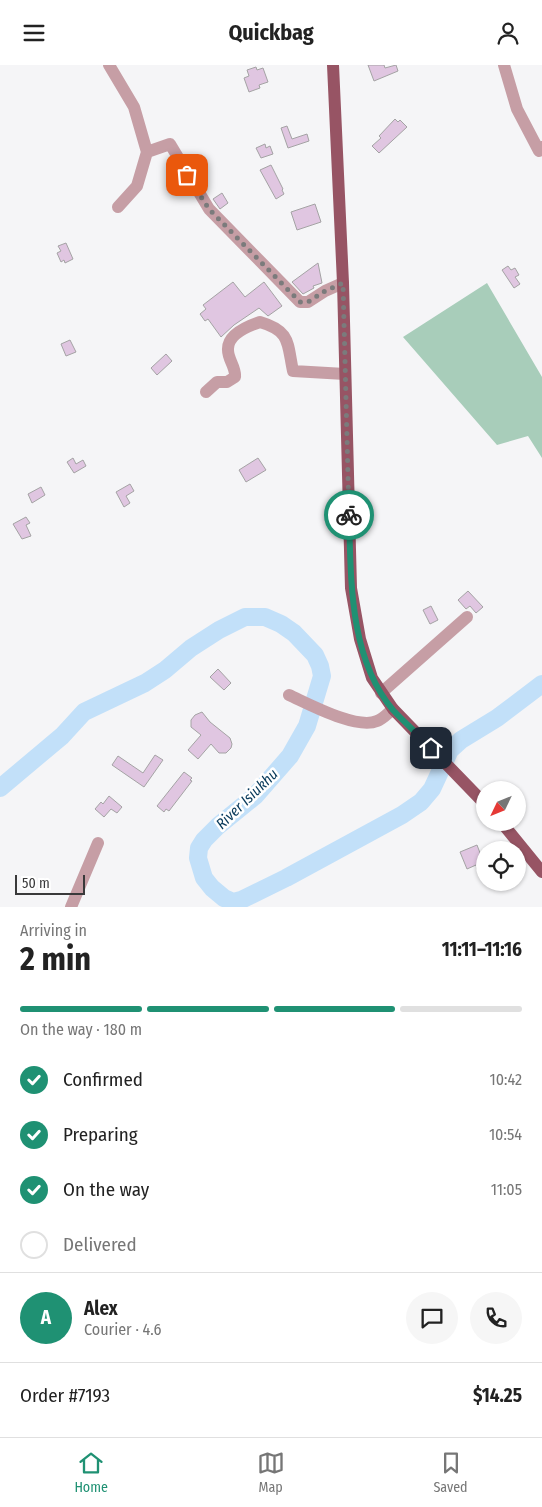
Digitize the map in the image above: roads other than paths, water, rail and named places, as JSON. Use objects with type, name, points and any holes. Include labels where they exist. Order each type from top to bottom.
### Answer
[{"type":"main road","points":[[333,65],[343,283],[351,588],[360,639],[372,678],[381,693],[393,709],[476,794]]},
{"type":"main road","points":[[509,831],[542,872]]},
{"type":"street","points":[[109,65],[134,107],[146,152],[137,186],[118,207]]},
{"type":"street","points":[[504,65],[517,109],[539,151],[542,147]]},
{"type":"street","points":[[146,152],[170,144],[209,209],[300,302],[308,302],[325,291],[343,283]]},
{"type":"street","points":[[206,392],[218,382],[227,382],[234,377],[235,371],[228,350],[230,340],[238,332],[260,322],[281,331],[286,337],[293,371],[345,374]]},
{"type":"street","points":[[381,693],[467,617]]},
{"type":"street","points":[[289,695],[328,712],[360,723],[377,722],[393,709]]},
{"type":"street","points":[[71,907],[98,843]]},
{"type":"waterway","name":"River Isiukhu","points":[[0,788],[62,736],[84,712],[145,683],[165,670],[191,648],[219,630],[245,617],[265,617],[281,624],[294,633],[315,655],[322,676],[307,726],[290,756],[255,796],[218,826],[199,848],[198,858],[204,878],[224,898],[233,902],[286,878],[402,815],[421,802],[432,789],[450,750],[461,740],[497,718],[542,684]]}]
